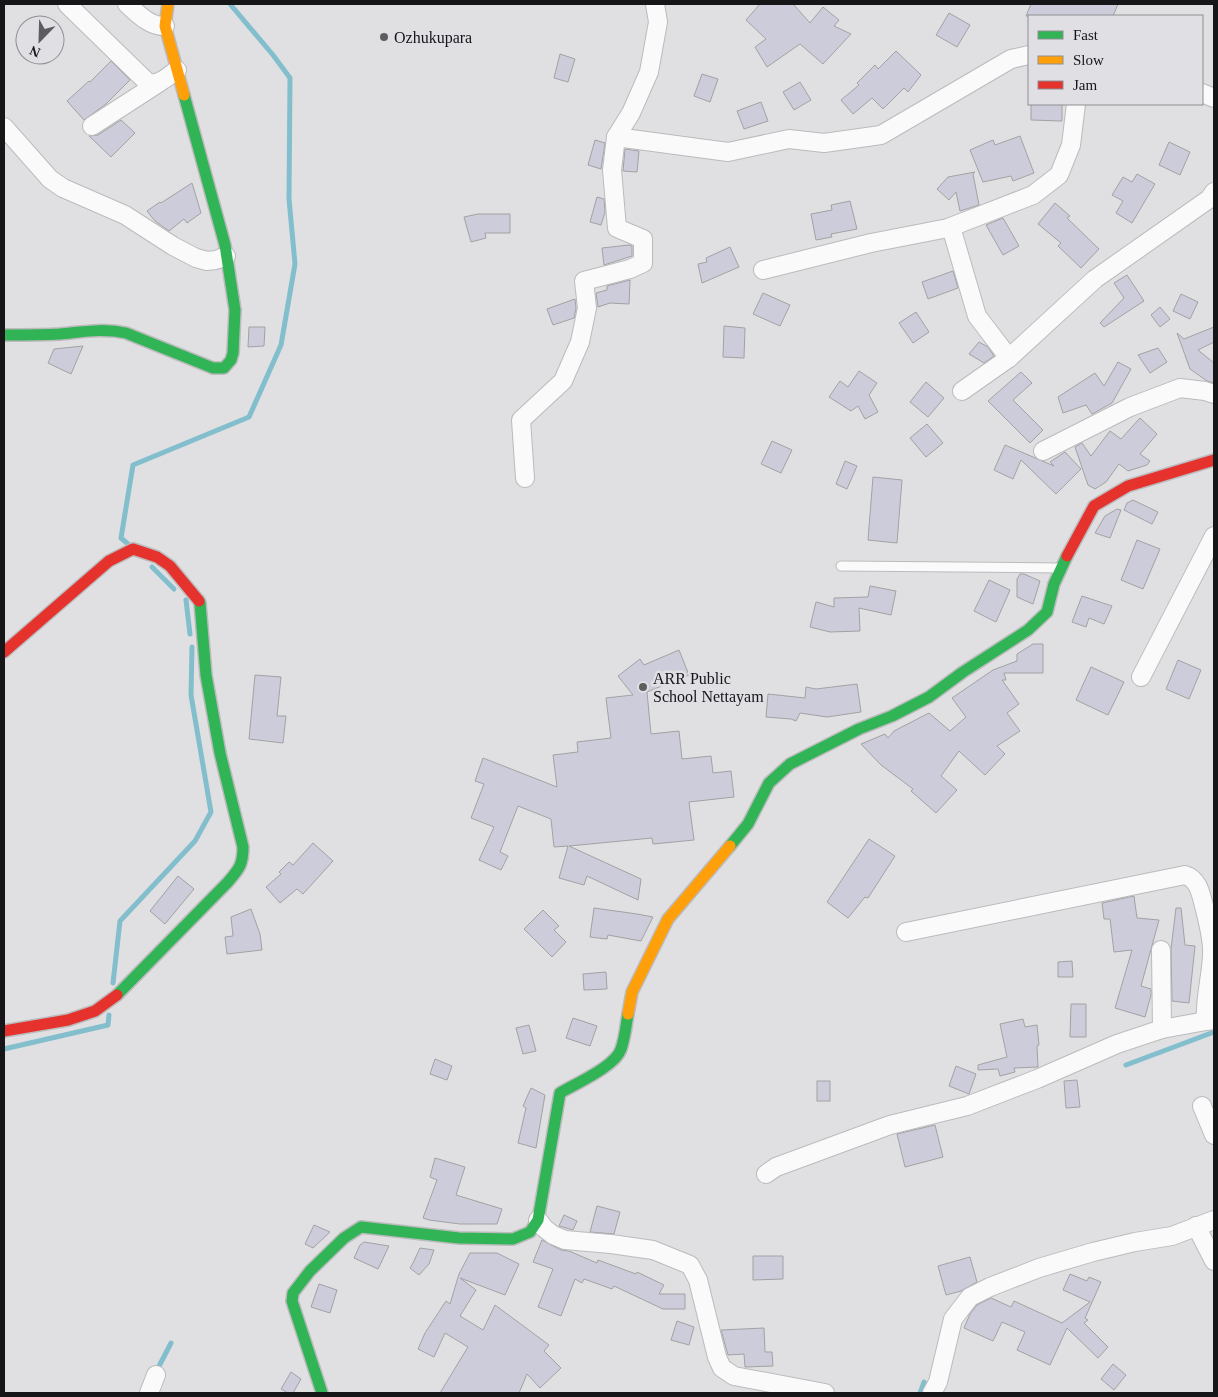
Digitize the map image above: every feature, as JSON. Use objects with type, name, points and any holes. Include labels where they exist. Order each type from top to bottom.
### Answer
[{"type":"street","points":[[67,4],[147,82],[153,84],[160,82]]},
{"type":"street","points":[[127,4],[149,22],[165,26]]},
{"type":"street","points":[[5,335],[115,330],[213,368],[224,368],[231,360],[235,310],[225,245],[165,26],[168,4]]},
{"type":"street","points":[[525,478],[521,420],[563,381],[580,342],[587,308],[584,281],[643,264],[642,239],[617,228],[612,170],[616,137],[631,113],[649,72],[658,22],[655,4]]},
{"type":"street","points":[[616,137],[728,152],[789,139],[824,143],[881,135],[1011,60],[1028,55]]},
{"type":"street","points":[[92,126],[177,70]]},
{"type":"street","points":[[763,270],[871,243],[952,227],[1033,195],[1059,176],[1071,145],[1076,105]]},
{"type":"street","points":[[4,127],[50,180],[63,188],[125,215],[173,246],[196,258],[207,261],[226,256]]},
{"type":"street","points":[[962,391],[1009,358],[1095,279],[1209,199],[1214,192]]},
{"type":"street","points":[[952,227],[977,316],[1009,358]]},
{"type":"street","points":[[1043,452],[1130,407],[1180,388],[1205,390],[1214,394]]},
{"type":"street","points":[[322,1393],[292,1301],[293,1293],[310,1270],[344,1238],[361,1228],[459,1238],[512,1239],[530,1232],[538,1220],[560,1093],[618,1056],[632,992],[668,919],[748,824],[769,783],[790,764],[929,697],[963,672],[1028,630],[1047,612],[1054,584],[1094,506],[1128,486],[1214,460]]},
{"type":"street","points":[[1141,677],[1214,536]]},
{"type":"street","points":[[4,652],[109,560],[133,549],[157,557],[170,566],[200,603],[206,675],[220,753],[240,835],[243,858],[237,872],[228,882],[117,995],[95,1011],[68,1020],[4,1032]]},
{"type":"street","points":[[766,1174],[776,1167],[890,1125],[967,1106],[1037,1079],[1117,1044],[1162,1029],[1210,1021],[1205,1008],[1212,949],[1209,922],[1198,885],[1191,877],[1184,875],[906,932]]},
{"type":"street","points":[[1161,950],[1162,1029]]},
{"type":"street","points":[[1202,1106],[1214,1135]]},
{"type":"street","points":[[538,1220],[553,1236],[565,1240],[653,1250],[690,1265],[698,1280],[717,1357],[722,1368],[734,1376],[825,1393]]},
{"type":"street","points":[[932,1393],[938,1382],[953,1319],[970,1297],[1039,1268],[1135,1242],[1172,1236],[1214,1220]]},
{"type":"street","points":[[1196,1226],[1214,1261]]},
{"type":"street","points":[[149,1393],[156,1376]]},
{"type":"lane","points":[[841,566],[1062,568]]},
{"type":"building","points":[[760,4],[793,4],[810,23],[823,7],[839,20],[834,26],[851,34],[823,64],[800,44],[767,67],[755,47],[766,39],[746,20]]},
{"type":"building","points":[[1031,4],[1118,4],[1113,15],[1026,16]]},
{"type":"building","points":[[949,13],[970,25],[957,47],[936,35]]},
{"type":"building","points":[[896,51],[921,75],[908,92],[904,88],[883,109],[872,98],[853,114],[841,100],[859,85],[857,83],[875,65],[878,69]]},
{"type":"building","points":[[560,54],[575,59],[568,82],[554,78]]},
{"type":"building","points":[[111,61],[130,80],[106,104],[84,120],[67,101]]},
{"type":"building","points":[[702,74],[718,79],[710,102],[694,96]]},
{"type":"building","points":[[800,82],[811,100],[794,110],[783,92]]},
{"type":"building","points":[[761,102],[768,121],[744,129],[737,111]]},
{"type":"building","points":[[1031,105],[1062,105],[1062,121],[1031,120]]},
{"type":"building","points":[[121,120],[135,133],[111,157],[89,136],[98,135]]},
{"type":"building","points":[[1020,136],[1034,173],[1013,181],[1011,176],[983,182],[970,150],[993,140],[995,145]]},
{"type":"building","points":[[595,140],[605,143],[601,169],[588,165]]},
{"type":"building","points":[[1169,142],[1190,152],[1180,175],[1159,165]]},
{"type":"building","points":[[625,149],[639,151],[637,172],[623,171]]},
{"type":"building","points":[[975,172],[973,174],[979,205],[960,211],[956,192],[949,200],[937,189],[948,177]]},
{"type":"building","points":[[1137,174],[1155,184],[1132,223],[1116,213],[1123,201],[1112,195],[1123,177],[1132,182]]},
{"type":"building","points":[[192,183],[201,213],[187,223],[184,219],[169,231],[155,221],[147,211]]},
{"type":"building","points":[[597,197],[604,199],[605,212],[601,225],[590,222]]},
{"type":"building","points":[[850,201],[857,229],[831,234],[832,237],[816,240],[811,214],[832,210],[831,205]]},
{"type":"building","points":[[1055,203],[1070,216],[1067,218],[1099,249],[1081,268],[1058,246],[1061,243],[1038,224]]},
{"type":"building","points":[[478,214],[510,214],[510,233],[485,233],[486,238],[471,242],[464,217]]},
{"type":"building","points":[[1003,218],[1019,246],[1003,255],[986,225]]},
{"type":"building","points":[[632,246],[632,256],[604,265],[602,248]]},
{"type":"building","points":[[730,247],[739,267],[702,283],[698,264],[707,262],[706,258]]},
{"type":"building","points":[[953,271],[958,288],[928,299],[922,282]]},
{"type":"building","points":[[1127,275],[1144,301],[1104,327],[1100,323],[1124,298],[1114,283]]},
{"type":"building","points":[[630,280],[629,304],[610,303],[598,307],[596,293],[607,290],[607,286]]},
{"type":"building","points":[[763,293],[790,305],[780,326],[753,314]]},
{"type":"building","points":[[1181,294],[1198,302],[1190,319],[1173,311]]},
{"type":"building","points":[[575,299],[574,318],[553,325],[547,309]]},
{"type":"building","points":[[1160,307],[1170,319],[1160,327],[1151,315]]},
{"type":"building","points":[[916,312],[929,332],[913,343],[899,323]]},
{"type":"building","points":[[724,326],[745,328],[744,358],[723,357]]},
{"type":"building","points":[[249,327],[265,327],[264,346],[248,347]]},
{"type":"building","points":[[1214,327],[1214,342],[1198,350],[1214,363],[1214,383],[1207,381],[1190,369],[1177,333],[1184,339]]},
{"type":"building","points":[[979,342],[988,347],[994,356],[984,363],[969,354]]},
{"type":"building","points":[[83,346],[71,374],[48,363],[54,349]]},
{"type":"building","points":[[1158,348],[1167,362],[1150,373],[1138,355]]},
{"type":"building","points":[[1118,362],[1131,369],[1112,403],[1092,414],[1086,405],[1063,413],[1058,397],[1095,373],[1104,386]]},
{"type":"building","points":[[859,371],[877,383],[869,395],[878,412],[865,419],[858,406],[851,411],[829,397],[840,381],[848,387]]},
{"type":"building","points":[[1021,372],[1032,383],[1013,400],[1043,430],[1030,443],[988,401]]},
{"type":"building","points":[[926,382],[944,398],[928,417],[910,402]]},
{"type":"building","points":[[1140,418],[1157,434],[1140,454],[1150,461],[1147,465],[1128,471],[1119,464],[1106,482],[1095,489],[1088,485],[1075,447],[1082,443],[1091,456],[1110,431],[1121,439]]},
{"type":"building","points":[[927,424],[943,443],[926,457],[910,438]]},
{"type":"building","points":[[772,441],[792,450],[781,473],[761,464]]},
{"type":"building","points":[[1005,445],[1054,466],[1050,462],[1065,452],[1081,469],[1056,494],[1021,460],[1013,479],[994,470]]},
{"type":"building","points":[[845,461],[857,466],[847,489],[836,484]]},
{"type":"building","points":[[873,477],[902,480],[897,543],[868,540]]},
{"type":"building","points":[[1133,500],[1158,512],[1152,524],[1124,510],[1127,503]]},
{"type":"building","points":[[1117,509],[1121,510],[1110,538],[1095,533],[1105,516]]},
{"type":"building","points":[[1137,540],[1160,549],[1143,589],[1121,580]]},
{"type":"building","points":[[1020,574],[1040,581],[1033,604],[1017,597],[1017,579]]},
{"type":"building","points":[[989,580],[1010,590],[996,622],[974,611]]},
{"type":"building","points":[[870,586],[896,591],[891,615],[859,608],[860,631],[830,632],[810,627],[816,602],[834,607],[834,598],[868,597]]},
{"type":"building","points":[[1082,596],[1112,606],[1104,624],[1089,618],[1086,627],[1072,622]]},
{"type":"building","points":[[1033,644],[1043,644],[1043,673],[1004,673],[1006,680],[1002,680],[1019,704],[1007,713],[1020,731],[997,746],[1005,754],[985,775],[959,751],[941,776],[957,790],[936,813],[911,791],[913,789],[881,765],[861,744],[885,734],[888,738],[894,731],[929,713],[950,731],[966,717],[952,698],[993,670],[1017,661],[1017,654]]},
{"type":"building","points":[[679,650],[689,675],[647,692],[651,734],[679,731],[682,759],[711,756],[713,773],[731,771],[734,797],[689,802],[694,840],[653,844],[652,838],[569,846],[641,879],[638,900],[587,876],[584,885],[559,878],[568,846],[554,847],[551,819],[518,806],[500,852],[508,856],[501,870],[479,860],[494,827],[471,818],[484,784],[475,781],[483,758],[557,787],[553,755],[578,752],[577,742],[611,738],[606,698],[633,695],[618,676],[640,659],[644,665]]},
{"type":"building","points":[[1178,660],[1201,670],[1189,699],[1166,689]]},
{"type":"building","points":[[1091,667],[1124,682],[1108,715],[1076,700]]},
{"type":"building","points":[[255,675],[281,677],[277,716],[286,716],[283,743],[249,739]]},
{"type":"building","points":[[857,684],[861,712],[827,717],[800,713],[796,721],[766,717],[768,694],[805,698],[806,687],[816,689]]},
{"type":"building","points":[[869,839],[895,856],[868,898],[865,897],[848,918],[827,902]]},
{"type":"building","points":[[313,843],[333,861],[303,894],[297,889],[280,903],[266,887],[281,874],[279,872],[289,862],[293,865]]},
{"type":"building","points":[[178,876],[194,889],[165,924],[150,911]]},
{"type":"building","points":[[1134,896],[1137,918],[1159,920],[1141,986],[1151,989],[1145,1017],[1115,1008],[1132,950],[1114,952],[1110,919],[1104,919],[1102,903]]},
{"type":"building","points":[[594,908],[653,917],[641,941],[608,935],[607,939],[590,937]]},
{"type":"building","points":[[1176,908],[1181,908],[1185,945],[1195,946],[1189,1003],[1172,1001],[1171,949]]},
{"type":"building","points":[[251,909],[260,934],[262,950],[227,954],[225,937],[233,936],[231,917]]},
{"type":"building","points":[[543,910],[559,926],[554,930],[566,942],[552,957],[524,929]]},
{"type":"building","points":[[1072,961],[1073,977],[1058,977],[1058,962]]},
{"type":"building","points":[[606,972],[607,989],[584,990],[583,974]]},
{"type":"building","points":[[1071,1004],[1086,1004],[1086,1037],[1070,1037]]},
{"type":"building","points":[[573,1018],[597,1026],[590,1046],[566,1038]]},
{"type":"building","points":[[1023,1019],[1025,1027],[1037,1025],[1039,1045],[1037,1046],[1038,1067],[1014,1068],[1015,1072],[1000,1076],[998,1069],[978,1070],[978,1065],[1007,1057],[1000,1024]]},
{"type":"building","points":[[529,1025],[536,1051],[523,1054],[516,1028]]},
{"type":"building","points":[[435,1059],[452,1066],[447,1080],[430,1074]]},
{"type":"building","points":[[956,1066],[976,1074],[969,1094],[949,1086]]},
{"type":"building","points":[[1077,1080],[1080,1107],[1066,1108],[1064,1081]]},
{"type":"building","points":[[817,1081],[830,1081],[830,1101],[817,1101]]},
{"type":"building","points":[[531,1088],[545,1095],[536,1148],[518,1143],[526,1108],[523,1106]]},
{"type":"building","points":[[935,1125],[943,1157],[905,1167],[897,1134]]},
{"type":"building","points":[[435,1158],[465,1167],[456,1195],[502,1209],[497,1224],[460,1224],[423,1218],[437,1180],[430,1177]]},
{"type":"building","points":[[597,1206],[620,1212],[614,1234],[590,1232]]},
{"type":"building","points":[[564,1215],[577,1221],[573,1230],[559,1226]]},
{"type":"building","points":[[314,1225],[330,1232],[313,1248],[305,1244]]},
{"type":"building","points":[[542,1240],[561,1250],[569,1251],[597,1263],[598,1260],[636,1274],[637,1272],[664,1285],[659,1294],[685,1294],[685,1309],[663,1309],[614,1286],[612,1289],[584,1279],[582,1283],[575,1279],[561,1316],[538,1307],[553,1269],[533,1262]]},
{"type":"building","points":[[364,1242],[389,1246],[378,1269],[354,1258],[360,1245]]},
{"type":"building","points":[[420,1248],[434,1250],[429,1264],[419,1275],[410,1268]]},
{"type":"building","points":[[470,1253],[497,1253],[519,1264],[505,1295],[460,1278],[476,1290],[460,1316],[483,1330],[495,1305],[549,1345],[544,1351],[561,1368],[540,1388],[527,1374],[519,1393],[440,1393],[468,1347],[445,1333],[434,1357],[418,1349],[425,1333],[446,1301],[450,1304],[459,1274]]},
{"type":"building","points":[[753,1256],[783,1256],[783,1279],[753,1280]]},
{"type":"building","points":[[970,1257],[977,1282],[961,1291],[946,1295],[938,1266]]},
{"type":"building","points":[[1070,1274],[1087,1281],[1089,1277],[1101,1282],[1085,1318],[1088,1320],[1084,1323],[1108,1347],[1098,1358],[1067,1328],[1050,1365],[1017,1350],[1025,1332],[1002,1322],[993,1341],[964,1328],[970,1314],[977,1305],[991,1298],[1011,1307],[1014,1301],[1062,1323],[1090,1302],[1063,1290]]},
{"type":"building","points":[[319,1284],[337,1290],[330,1313],[311,1307]]},
{"type":"building","points":[[677,1321],[694,1327],[689,1345],[671,1340]]},
{"type":"building","points":[[764,1328],[765,1352],[772,1352],[773,1366],[745,1367],[744,1354],[728,1355],[721,1330]]},
{"type":"building","points":[[1113,1364],[1126,1375],[1114,1390],[1101,1379]]},
{"type":"building","points":[[291,1372],[301,1379],[293,1393],[288,1393],[281,1389]]},
{"type":"waterway","points":[[128,544],[121,538],[133,465],[249,417],[281,345],[295,264],[289,199],[290,78],[230,4]]},
{"type":"waterway","points":[[152,567],[174,589]]},
{"type":"waterway","points":[[186,600],[190,634]]},
{"type":"waterway","points":[[113,983],[120,921],[195,841],[211,812],[191,695],[192,647]]},
{"type":"waterway","points":[[4,1049],[108,1025],[109,1015]]},
{"type":"waterway","points":[[1126,1065],[1214,1032]]},
{"type":"waterway","points":[[156,1372],[171,1343]]},
{"type":"waterway","points":[[920,1393],[924,1382]]},
{"type":"traffic: fast","points":[[5,335],[84,331],[117,332],[126,333],[213,368],[224,368],[231,360],[235,310],[225,245],[184,95]]},
{"type":"traffic: fast","points":[[730,846],[748,824],[769,783],[790,764],[859,729],[892,716],[929,697],[963,672],[1028,630],[1047,612],[1054,584],[1067,556]]},
{"type":"traffic: fast","points":[[117,995],[228,882],[241,863],[243,847],[220,753],[206,675],[199,601]]},
{"type":"traffic: fast","points":[[322,1393],[292,1301],[293,1293],[310,1271],[344,1238],[361,1227],[459,1238],[513,1239],[530,1232],[538,1220],[560,1093],[585,1080],[618,1055],[624,1040],[628,1014]]},
{"type":"traffic: slow","points":[[168,4],[165,26],[184,95]]},
{"type":"traffic: slow","points":[[628,1014],[632,992],[668,919],[730,846]]},
{"type":"traffic: jam","points":[[1067,556],[1094,506],[1128,486],[1214,460]]},
{"type":"traffic: jam","points":[[4,652],[109,561],[133,549],[157,557],[170,566],[199,601]]},
{"type":"traffic: jam","points":[[4,1031],[68,1020],[95,1011],[117,995]]},
{"type":"place","name":"Ozhukupara","points":[[384,37]]},
{"type":"place","name":"ARR Public School Nettayam","points":[[643,687]]}]
